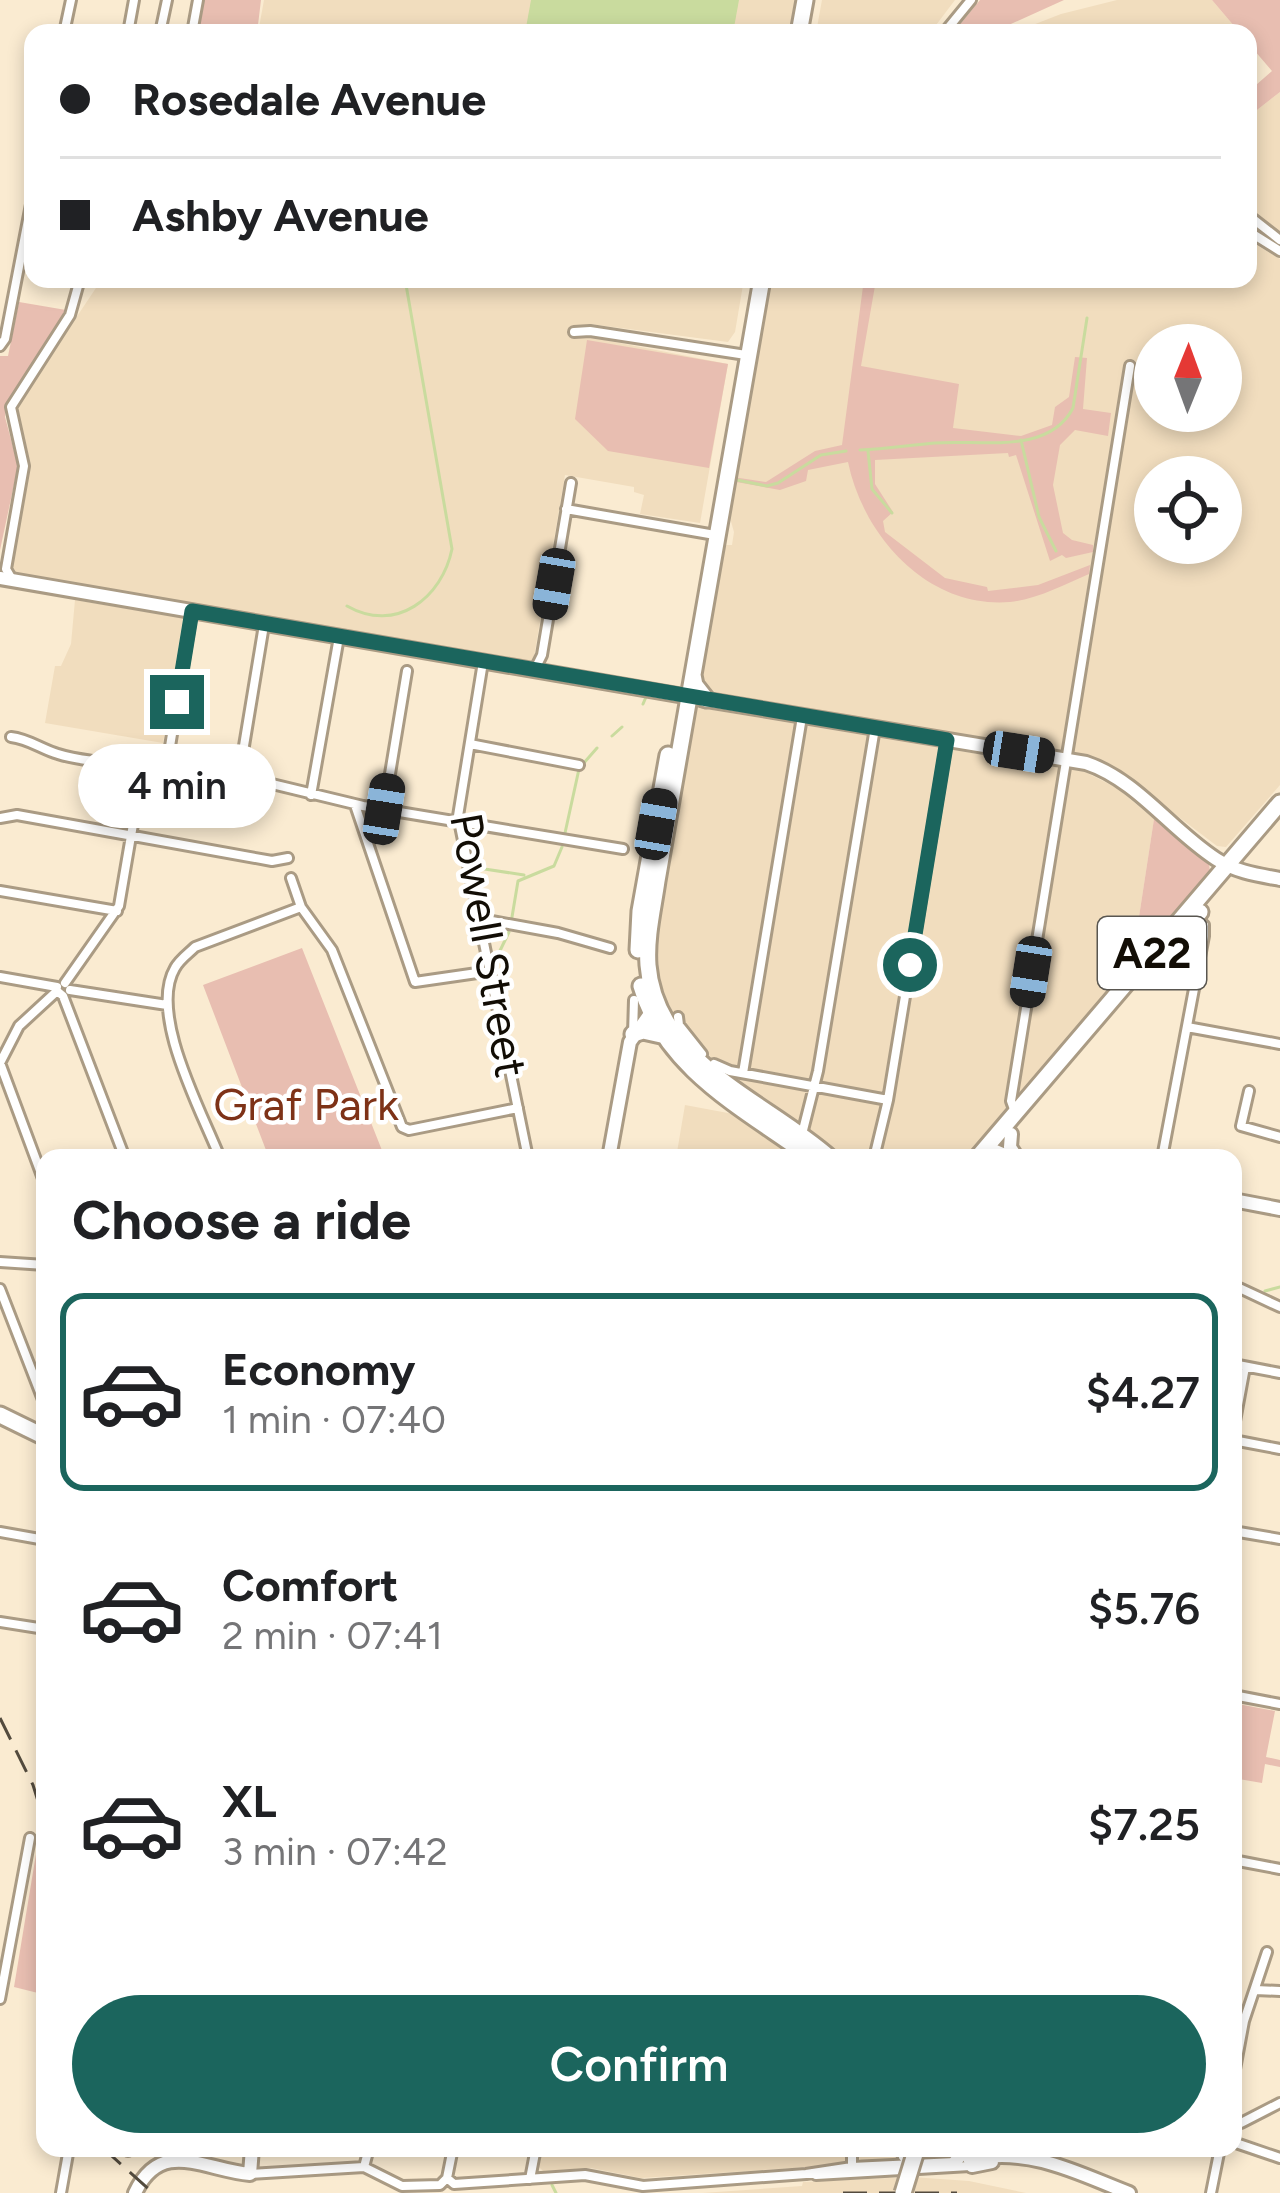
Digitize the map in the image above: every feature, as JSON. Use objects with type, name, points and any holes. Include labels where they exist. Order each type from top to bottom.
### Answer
[{"type":"highway","points":[[683,696],[692,672],[716,535],[751,288]]},
{"type":"highway","points":[[760,288],[742,355],[716,535],[683,696],[648,937],[650,977],[661,1035],[692,1071],[804,1147]]},
{"type":"highway","points":[[692,672],[706,699]]},
{"type":"highway","name":"A22","points":[[993,1149],[1199,922],[1243,846],[1280,803]]},
{"type":"highway","name":"A22","points":[[991,1149],[1016,1114],[1280,819]]},
{"type":"highway","points":[[653,1008],[703,1065],[804,1147]]},
{"type":"highway","points":[[633,1034],[643,1030],[661,1035]]},
{"type":"highway","points":[[0,1415],[36,1433]]},
{"type":"highway","points":[[0,1426],[36,1444]]},
{"type":"highway","points":[[898,2193],[910,2157]]},
{"type":"main road","points":[[4,577],[1066,760],[1109,771],[1233,867],[1280,879]]},
{"type":"main road","points":[[1183,832],[1224,852],[1243,846]]},
{"type":"main road","points":[[611,1149],[633,1034],[653,1008]]},
{"type":"main road","points":[[1011,1134],[1011,1149]]},
{"type":"main road","points":[[1242,1202],[1280,1209]]},
{"type":"main road","points":[[121,2193],[135,2193],[164,2157]]},
{"type":"main road","points":[[176,2157],[250,2174],[251,2157]]},
{"type":"main road","points":[[970,2157],[1064,2168]]},
{"type":"main road","points":[[1034,2157],[1129,2193]]},
{"type":"street","points":[[951,24],[971,0]]},
{"type":"street","points":[[0,346],[24,241]]},
{"type":"street","points":[[4,577],[24,466],[11,406],[70,314],[77,288]]},
{"type":"street","points":[[574,332],[742,355]]},
{"type":"street","points":[[1016,1114],[1011,1101],[1130,366]]},
{"type":"street","points":[[540,670],[571,483]]},
{"type":"street","points":[[566,508],[716,535]]},
{"type":"street","points":[[4,577],[10,529]]},
{"type":"street","points":[[36,1160],[0,1063],[19,1026],[62,989],[117,911],[137,801],[167,765],[192,611]]},
{"type":"street","points":[[239,776],[265,623]]},
{"type":"street","points":[[311,795],[339,636]]},
{"type":"street","name":"Powell Street","points":[[484,661],[458,811],[526,1149]]},
{"type":"street","points":[[384,809],[406,671]]},
{"type":"street","points":[[743,1073],[802,716]]},
{"type":"street","points":[[804,1147],[875,728]]},
{"type":"street","points":[[11,736],[58,754],[132,768],[151,784]]},
{"type":"street","points":[[876,1149],[947,740]]},
{"type":"street","points":[[470,744],[579,766]]},
{"type":"street","points":[[167,765],[239,776],[356,805],[622,849]]},
{"type":"street","points":[[356,805],[416,982],[491,970]]},
{"type":"street","points":[[0,818],[17,815],[272,861],[288,858]]},
{"type":"street","points":[[291,878],[301,907],[326,938],[402,1127],[409,1130],[518,1108]]},
{"type":"street","points":[[0,890],[117,911]]},
{"type":"street","points":[[216,1149],[172,1036],[166,1005],[175,968],[195,947],[301,907]]},
{"type":"street","points":[[481,919],[610,948]]},
{"type":"street","points":[[1164,1149],[1199,922]]},
{"type":"street","points":[[0,977],[166,1005]]},
{"type":"street","points":[[62,989],[122,1149]]},
{"type":"street","points":[[633,1034],[634,1000]]},
{"type":"street","points":[[678,1017],[693,1043],[718,1068],[888,1100]]},
{"type":"street","points":[[1186,1027],[1280,1044]]},
{"type":"street","points":[[1249,1091],[1238,1127],[1280,1137]]},
{"type":"street","points":[[0,1262],[36,1264]]},
{"type":"street","points":[[0,1289],[36,1382]]},
{"type":"street","points":[[1242,1290],[1280,1306]]},
{"type":"street","points":[[1242,1366],[1280,1372]]},
{"type":"street","points":[[1242,1384],[1245,1366]]},
{"type":"street","points":[[1242,1438],[1280,1448]]},
{"type":"street","points":[[0,1532],[36,1538]]},
{"type":"street","points":[[1242,1533],[1280,1539]]},
{"type":"street","points":[[0,1622],[36,1628]]},
{"type":"street","points":[[1242,1697],[1280,1704]]},
{"type":"street","points":[[0,1999],[30,1838]]},
{"type":"street","points":[[1242,1862],[1280,1869]]},
{"type":"street","points":[[0,1923],[14,1926]]},
{"type":"street","points":[[1242,2021],[1268,1952]]},
{"type":"street","points":[[1255,1990],[1280,1991]]},
{"type":"street","points":[[1242,2122],[1280,2103]]},
{"type":"street","points":[[1242,2145],[1280,2158]]},
{"type":"street","points":[[61,2193],[67,2157]]},
{"type":"street","points":[[364,2167],[367,2157]]},
{"type":"street","points":[[250,2174],[364,2167],[402,2186],[440,2185],[451,2157]]},
{"type":"street","points":[[530,2179],[534,2157]]},
{"type":"street","points":[[852,2157],[852,2171]]},
{"type":"street","points":[[447,2177],[454,2184],[585,2175],[632,2186],[678,2188],[970,2157]]},
{"type":"street","points":[[852,2171],[970,2157]]},
{"type":"street","points":[[1039,2157],[1044,2159]]},
{"type":"street","points":[[1211,2193],[1218,2157]]},
{"type":"shaded area","points":[[264,0],[795,0],[791,24],[260,24]]},
{"type":"shaded area","points":[[531,0],[739,0],[735,24],[527,24]]},
{"type":"shaded area","points":[[822,0],[955,0],[937,24],[818,24]]},
{"type":"shaded area","points":[[1117,0],[1212,0],[1232,24],[1035,24]]},
{"type":"shaded area","points":[[1280,92],[1280,232],[1257,215],[1257,110]]},
{"type":"shaded area","points":[[1257,245],[1280,259],[1280,785],[1226,847],[1217,846],[1106,762],[706,691],[700,678],[723,545],[732,545],[728,511],[767,288],[1257,288]]},
{"type":"shaded area","points":[[96,288],[742,288],[735,332],[728,342],[590,324],[589,337],[728,364],[700,523],[640,514],[644,495],[634,492],[634,487],[565,475],[533,663],[18,575],[11,564],[30,462],[17,406]]},
{"type":"shaded area","points":[[75,600],[183,618],[163,743],[45,723],[55,666],[61,666],[71,644]]},
{"type":"shaded area","points":[[695,707],[1085,772],[1117,788],[1154,819],[1131,969],[977,1149],[829,1149],[810,1134],[810,1128],[792,1122],[704,1058],[675,1023],[657,973],[658,925]]},
{"type":"shaded area","points":[[685,1105],[744,1116],[787,1149],[678,1149]]},
{"type":"shaded area","points":[[541,2157],[901,2157],[641,2178],[591,2168],[543,2171]]},
{"type":"shaded area","points":[[912,2177],[969,2181],[1026,2193],[702,2193],[802,2186],[803,2182]]},
{"type":"green space","points":[[204,0],[261,0],[258,24],[200,24]]},
{"type":"green space","points":[[980,0],[1064,0],[1011,24],[960,24]]},
{"type":"green space","points":[[1212,0],[1280,0],[1280,92],[1257,110],[1257,84],[1272,71],[1257,54],[1257,24],[1232,24]]},
{"type":"green space","points":[[863,288],[875,288],[861,366],[959,384],[953,428],[1021,436],[1052,425],[1055,407],[1069,397],[1075,357],[1087,358],[1083,409],[1111,413],[1108,436],[1075,430],[1060,445],[1053,485],[1063,533],[1093,545],[1093,552],[1050,561],[1016,455],[875,460],[875,484],[893,512],[883,521],[885,532],[945,578],[988,591],[1038,585],[1090,565],[1089,574],[1030,598],[980,601],[927,580],[884,541],[856,490],[848,462],[808,470],[806,481],[780,490],[731,481],[733,477],[766,482],[815,451],[842,445]]},
{"type":"green space","points":[[19,302],[66,310],[6,405],[18,466],[0,550],[0,356],[8,356]]},
{"type":"green space","points":[[587,340],[728,364],[709,468],[608,451],[575,419]]},
{"type":"green space","points":[[1154,819],[1209,864],[1210,871],[1131,969]]},
{"type":"green space","name":"Graf Park","points":[[302,948],[381,1149],[266,1149],[203,985]]},
{"type":"green space","points":[[1242,1705],[1275,1711],[1266,1757],[1280,1760],[1280,1767],[1265,1764],[1262,1783],[1242,1780]]},
{"type":"green space","points":[[36,1854],[36,1992],[14,1987]]},
{"type":"waterway","points":[[347,606],[383,616],[414,606],[438,583],[452,549],[407,288]]},
{"type":"waterway","points":[[860,450],[1011,442],[1047,433],[1073,408],[1087,318]]},
{"type":"waterway","points":[[1021,440],[1039,517],[1056,551]]},
{"type":"waterway","points":[[732,479],[767,486],[821,455],[846,451]]},
{"type":"waterway","points":[[868,451],[872,489],[892,513]]},
{"type":"waterway","points":[[643,704],[646,697]]},
{"type":"waterway","points":[[612,736],[622,727]]},
{"type":"waterway","points":[[583,764],[597,748]]},
{"type":"waterway","points":[[565,833],[579,769]]},
{"type":"waterway","points":[[512,917],[518,881],[554,866],[562,847]]},
{"type":"waterway","points":[[478,868],[524,875]]},
{"type":"waterway","points":[[496,959],[509,932]]},
{"type":"waterway","points":[[1265,1291],[1280,1287]]},
{"type":"waterway","points":[[552,2185],[556,2193]]},
{"type":"railway","points":[[0,1718],[36,1795]]},
{"type":"railway","points":[[113,2157],[153,2193]]},
{"type":"railway","points":[[843,2193],[957,2193]]},
{"type":"route","points":[[177,702],[192,611],[947,740],[910,965]]}]
